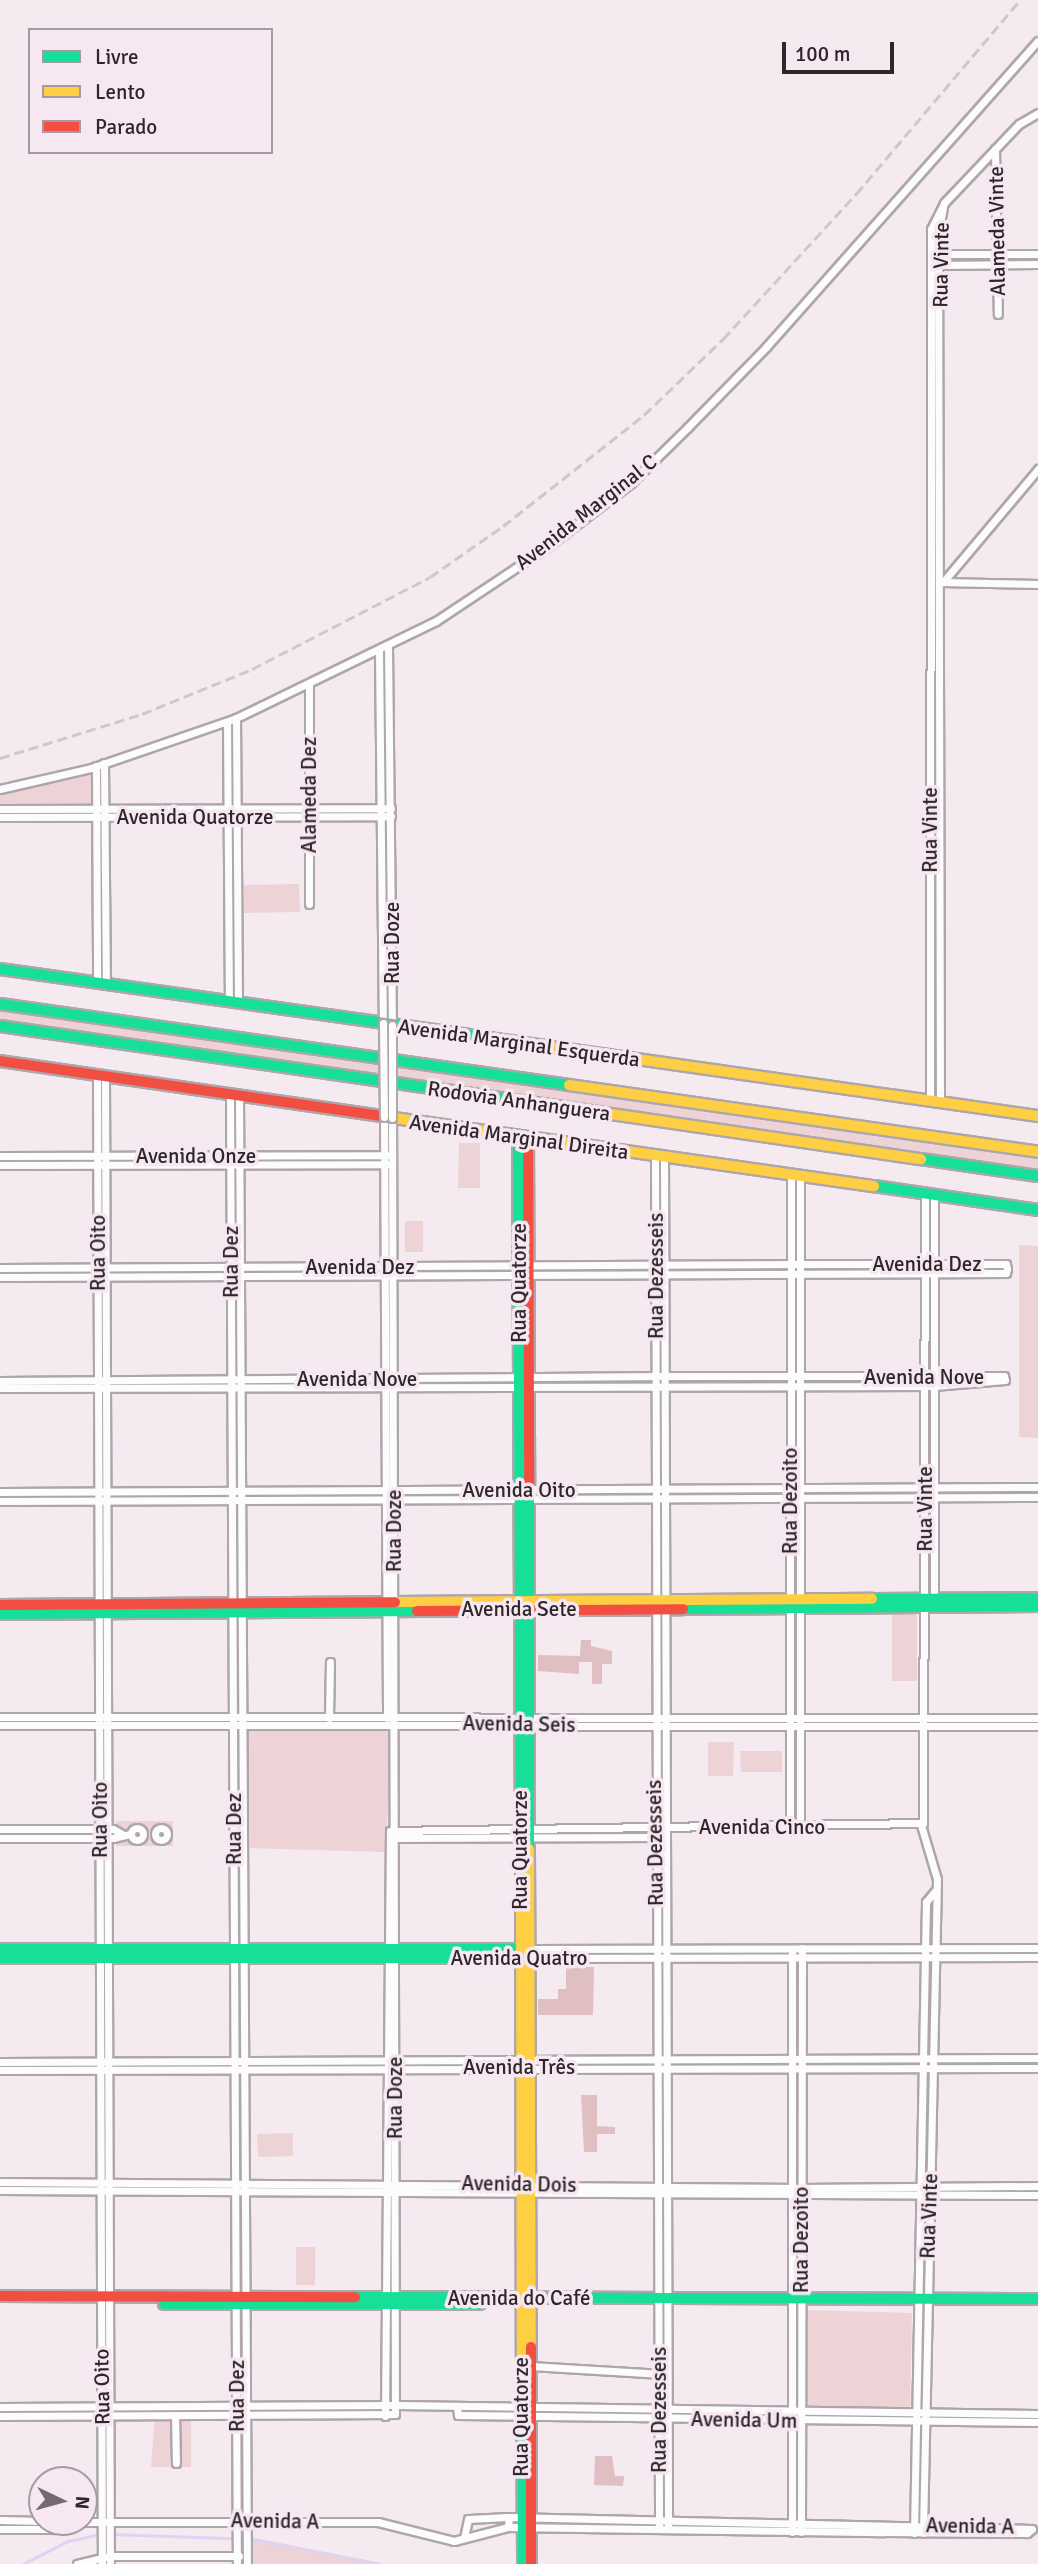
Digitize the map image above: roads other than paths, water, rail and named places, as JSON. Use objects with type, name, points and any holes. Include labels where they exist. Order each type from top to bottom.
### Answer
[{"type":"main road","name":"Avenida Marginal Esquerda","points":[[0,969],[1038,1116]]},
{"type":"main road","name":"Rodovia Anhanguera","points":[[0,1004],[1038,1152]]},
{"type":"main road","name":"Rodovia Anhanguera","points":[[0,1026],[1038,1176]]},
{"type":"main road","name":"Avenida Marginal Direita","points":[[0,1061],[1038,1210]]},
{"type":"main road","name":"Rua Quatorze","points":[[523,1138],[527,2188],[526,2522],[523,2564]]},
{"type":"main road","name":"Avenida Sete","points":[[929,1603],[1038,1598]]},
{"type":"main road","name":"Avenida Sete","points":[[0,1614],[237,1606],[929,1603],[1038,1606]]},
{"type":"main road","name":"Avenida Sete","points":[[0,1605],[104,1609]]},
{"type":"main road","name":"Avenida Quatro","points":[[0,1949],[104,1954]]},
{"type":"main road","name":"Avenida Quatro","points":[[0,1958],[104,1954],[525,1954]]},
{"type":"main road","name":"Avenida do Café","points":[[0,2296],[105,2300]]},
{"type":"main road","name":"Avenida do Café","points":[[0,2303],[105,2300],[922,2302],[1038,2299]]},
{"type":"main road","name":"Rua Quatorze","points":[[525,2301],[530,2366],[526,2412]]},
{"type":"main road","name":"Avenida do Café","points":[[922,2302],[1038,2305]]},
{"type":"main road","name":"Rua Quatorze","points":[[526,2522],[531,2564]]},
{"type":"street","name":"Avenida Marginal C","points":[[0,789],[100,765],[227,722],[388,647],[436,621],[547,547],[631,483],[766,347],[1038,41]]},
{"type":"street","points":[[995,149],[1024,120],[1038,113]]},
{"type":"street","name":"Rua Vinte","points":[[935,1102],[942,582],[935,254],[944,203],[995,149]]},
{"type":"street","name":"Alameda Vinte","points":[[995,149],[998,314]]},
{"type":"street","points":[[935,254],[1038,254]]},
{"type":"street","points":[[936,265],[1038,264]]},
{"type":"street","name":"Rua Vinte","points":[[935,1102],[936,265]]},
{"type":"street","points":[[942,582],[1038,469]]},
{"type":"street","points":[[942,582],[1038,584]]},
{"type":"street","name":"Rua Doze","points":[[387,1024],[391,812],[388,647]]},
{"type":"street","name":"Rua Doze","points":[[379,650],[388,1118],[389,1384],[385,1499],[390,1605],[392,2301],[395,2414]]},
{"type":"street","name":"Alameda Dez","points":[[309,685],[309,904]]},
{"type":"street","points":[[234,1002],[233,813],[236,718]]},
{"type":"street","points":[[227,722],[233,813]]},
{"type":"street","points":[[100,765],[101,984]]},
{"type":"street","name":"Avenida Quatorze","points":[[0,809],[100,812],[391,812]]},
{"type":"street","name":"Avenida Quatorze","points":[[0,817],[100,812]]},
{"type":"street","name":"Rua Oito","points":[[101,1076],[108,1273],[108,1496],[103,1725],[106,2411],[111,2529],[106,2544]]},
{"type":"street","name":"Rua Dez","points":[[234,1095],[239,2064],[236,2187],[246,2410],[247,2560]]},
{"type":"street","name":"Avenida Onze","points":[[235,1161],[388,1155]]},
{"type":"street","name":"Avenida Onze","points":[[0,1156],[388,1164]]},
{"type":"street","name":"Rua Dezesseis","points":[[660,1157],[656,1385],[664,1716],[666,1953],[662,2062],[664,2529]]},
{"type":"street","name":"Rua Oito","points":[[103,1160],[98,1268],[99,1496],[104,1609]]},
{"type":"street","name":"Avenida Onze","points":[[0,1164],[103,1160]]},
{"type":"street","name":"Rua Dezoito","points":[[794,1492],[799,1381],[796,1176]]},
{"type":"street","name":"Rua Dezoito","points":[[796,1176],[790,1264],[790,1381],[794,1492],[795,1721],[800,1826]]},
{"type":"street","name":"Rua Vinte","points":[[929,1953],[935,1867],[922,1824],[923,1720],[929,1603],[930,1195]]},
{"type":"street","name":"Avenida Dez","points":[[0,1277],[99,1277],[108,1273],[524,1270],[799,1274],[930,1269],[1006,1264],[1007,1269],[1006,1273],[930,1269],[790,1264],[660,1270]]},
{"type":"street","name":"Avenida Dez","points":[[0,1268],[98,1268],[108,1273]]},
{"type":"street","name":"Rua Dezesseis","points":[[660,1270],[665,1376],[660,1493]]},
{"type":"street","name":"Avenida Nove","points":[[0,1381],[99,1384],[389,1384],[665,1376],[790,1381]]},
{"type":"street","name":"Avenida Nove","points":[[524,1382],[665,1385],[929,1377],[1004,1376],[1005,1382],[929,1386],[799,1381]]},
{"type":"street","name":"Avenida Nove","points":[[0,1388],[99,1384]]},
{"type":"street","name":"Rua Doze","points":[[389,1384],[394,1490],[390,1605]]},
{"type":"street","name":"Avenida Oito","points":[[108,1496],[237,1501],[1038,1487]]},
{"type":"street","name":"Avenida Oito","points":[[0,1492],[99,1496],[237,1491],[385,1490],[524,1494]]},
{"type":"street","name":"Avenida Oito","points":[[794,1492],[929,1497],[1038,1497]]},
{"type":"street","name":"Avenida Oito","points":[[0,1501],[99,1496]]},
{"type":"street","name":"Rua Dezesseis","points":[[660,1604],[654,1721],[656,1954],[662,2062]]},
{"type":"street","points":[[329,1718],[330,1662]]},
{"type":"street","name":"Avenida Seis","points":[[0,1717],[104,1715],[238,1719]]},
{"type":"street","name":"Avenida Seis","points":[[654,1721],[664,1716],[795,1721]]},
{"type":"street","name":"Avenida Seis","points":[[0,1725],[103,1725],[329,1718],[654,1721],[664,1725],[1038,1718]]},
{"type":"street","name":"Avenida Seis","points":[[923,1720],[1038,1726]]},
{"type":"street","name":"Rua Dezoito","points":[[790,1826],[795,1721]]},
{"type":"street","name":"Avenida Cinco","points":[[525,1833],[656,1827],[922,1824]]},
{"type":"street","points":[[0,1829],[104,1829],[126,1834],[137,1840],[143,1834],[155,1834]]},
{"type":"street","points":[[0,1838],[104,1838],[126,1834]]},
{"type":"street","name":"Avenida Cinco","points":[[392,1834],[665,1836]]},
{"type":"street","name":"Rua Vinte","points":[[918,2529],[916,2417],[926,2190],[928,2067],[929,1953],[926,1902],[935,1895]]},
{"type":"street","name":"Rua Dezoito","points":[[792,2532],[802,1948]]},
{"type":"street","name":"Avenida Quatro","points":[[525,1954],[656,1954],[802,1948],[1038,1957]]},
{"type":"street","name":"Avenida Quatro","points":[[666,1953],[792,1958],[1038,1948]]},
{"type":"street","name":"Rua Dezoito","points":[[792,1949],[792,2064],[797,2193]]},
{"type":"street","name":"Avenida Três","points":[[239,2064],[391,2058],[525,2063]]},
{"type":"street","name":"Avenida Três","points":[[0,2062],[391,2067],[525,2063],[792,2064],[928,2058],[1038,2058]]},
{"type":"street","name":"Avenida Três","points":[[801,2063],[1038,2068]]},
{"type":"street","name":"Rua Dez","points":[[237,2560],[237,2410],[246,2192],[239,2064]]},
{"type":"street","name":"Avenida Três","points":[[0,2070],[105,2065]]},
{"type":"street","name":"Avenida Dois","points":[[0,2182],[236,2187],[245,2183],[392,2183],[797,2193],[1038,2186]]},
{"type":"street","name":"Avenida Dois","points":[[0,2190],[106,2186]]},
{"type":"street","name":"Avenida Dois","points":[[236,2187],[246,2192],[527,2188]]},
{"type":"street","name":"Avenida Dois","points":[[926,2190],[1038,2195]]},
{"type":"street","name":"Rua Doze","points":[[385,2416],[392,2301]]},
{"type":"street","name":"Rua Dezesseis","points":[[663,2302],[659,2374],[663,2409]]},
{"type":"street","name":"Rua Dezoito","points":[[796,2302],[801,2412],[801,2532]]},
{"type":"street","name":"Rua Vinte","points":[[918,2529],[925,2417],[922,2302]]},
{"type":"street","points":[[530,2366],[659,2374]]},
{"type":"street","name":"Avenida Um","points":[[0,2416],[386,2405],[663,2418],[801,2421],[1038,2414]]},
{"type":"street","name":"Avenida Um","points":[[0,2407],[175,2415],[237,2410]]},
{"type":"street","name":"Avenida Um","points":[[526,2412],[663,2409],[916,2417]]},
{"type":"street","name":"Avenida Um","points":[[246,2410],[385,2416],[395,2414]]},
{"type":"street","name":"Rua Oito","points":[[106,2411],[102,2521],[106,2560]]},
{"type":"street","points":[[175,2415],[176,2463]]},
{"type":"street","name":"Avenida Um","points":[[925,2417],[1038,2422]]},
{"type":"street","points":[[508,2527],[509,2517]]},
{"type":"street","name":"Avenida A","points":[[98,2521],[384,2523],[448,2540],[464,2539],[526,2522],[792,2522],[918,2529],[1027,2533],[1032,2529],[918,2529],[792,2532],[526,2522],[509,2517],[468,2519],[464,2539]]},
{"type":"street","points":[[0,2520],[28,2521]]},
{"type":"street","points":[[0,2529],[28,2529]]},
{"type":"street","points":[[77,2564],[106,2560],[247,2560]]},
{"type":"waterway","points":[[23,2564],[68,2541],[100,2534]]},
{"type":"waterway","points":[[110,2534],[254,2539],[381,2564]]},
{"type":"railway","points":[[0,758],[142,714],[252,669],[430,577],[503,526],[644,415],[723,339],[856,194],[1020,0]]}]
